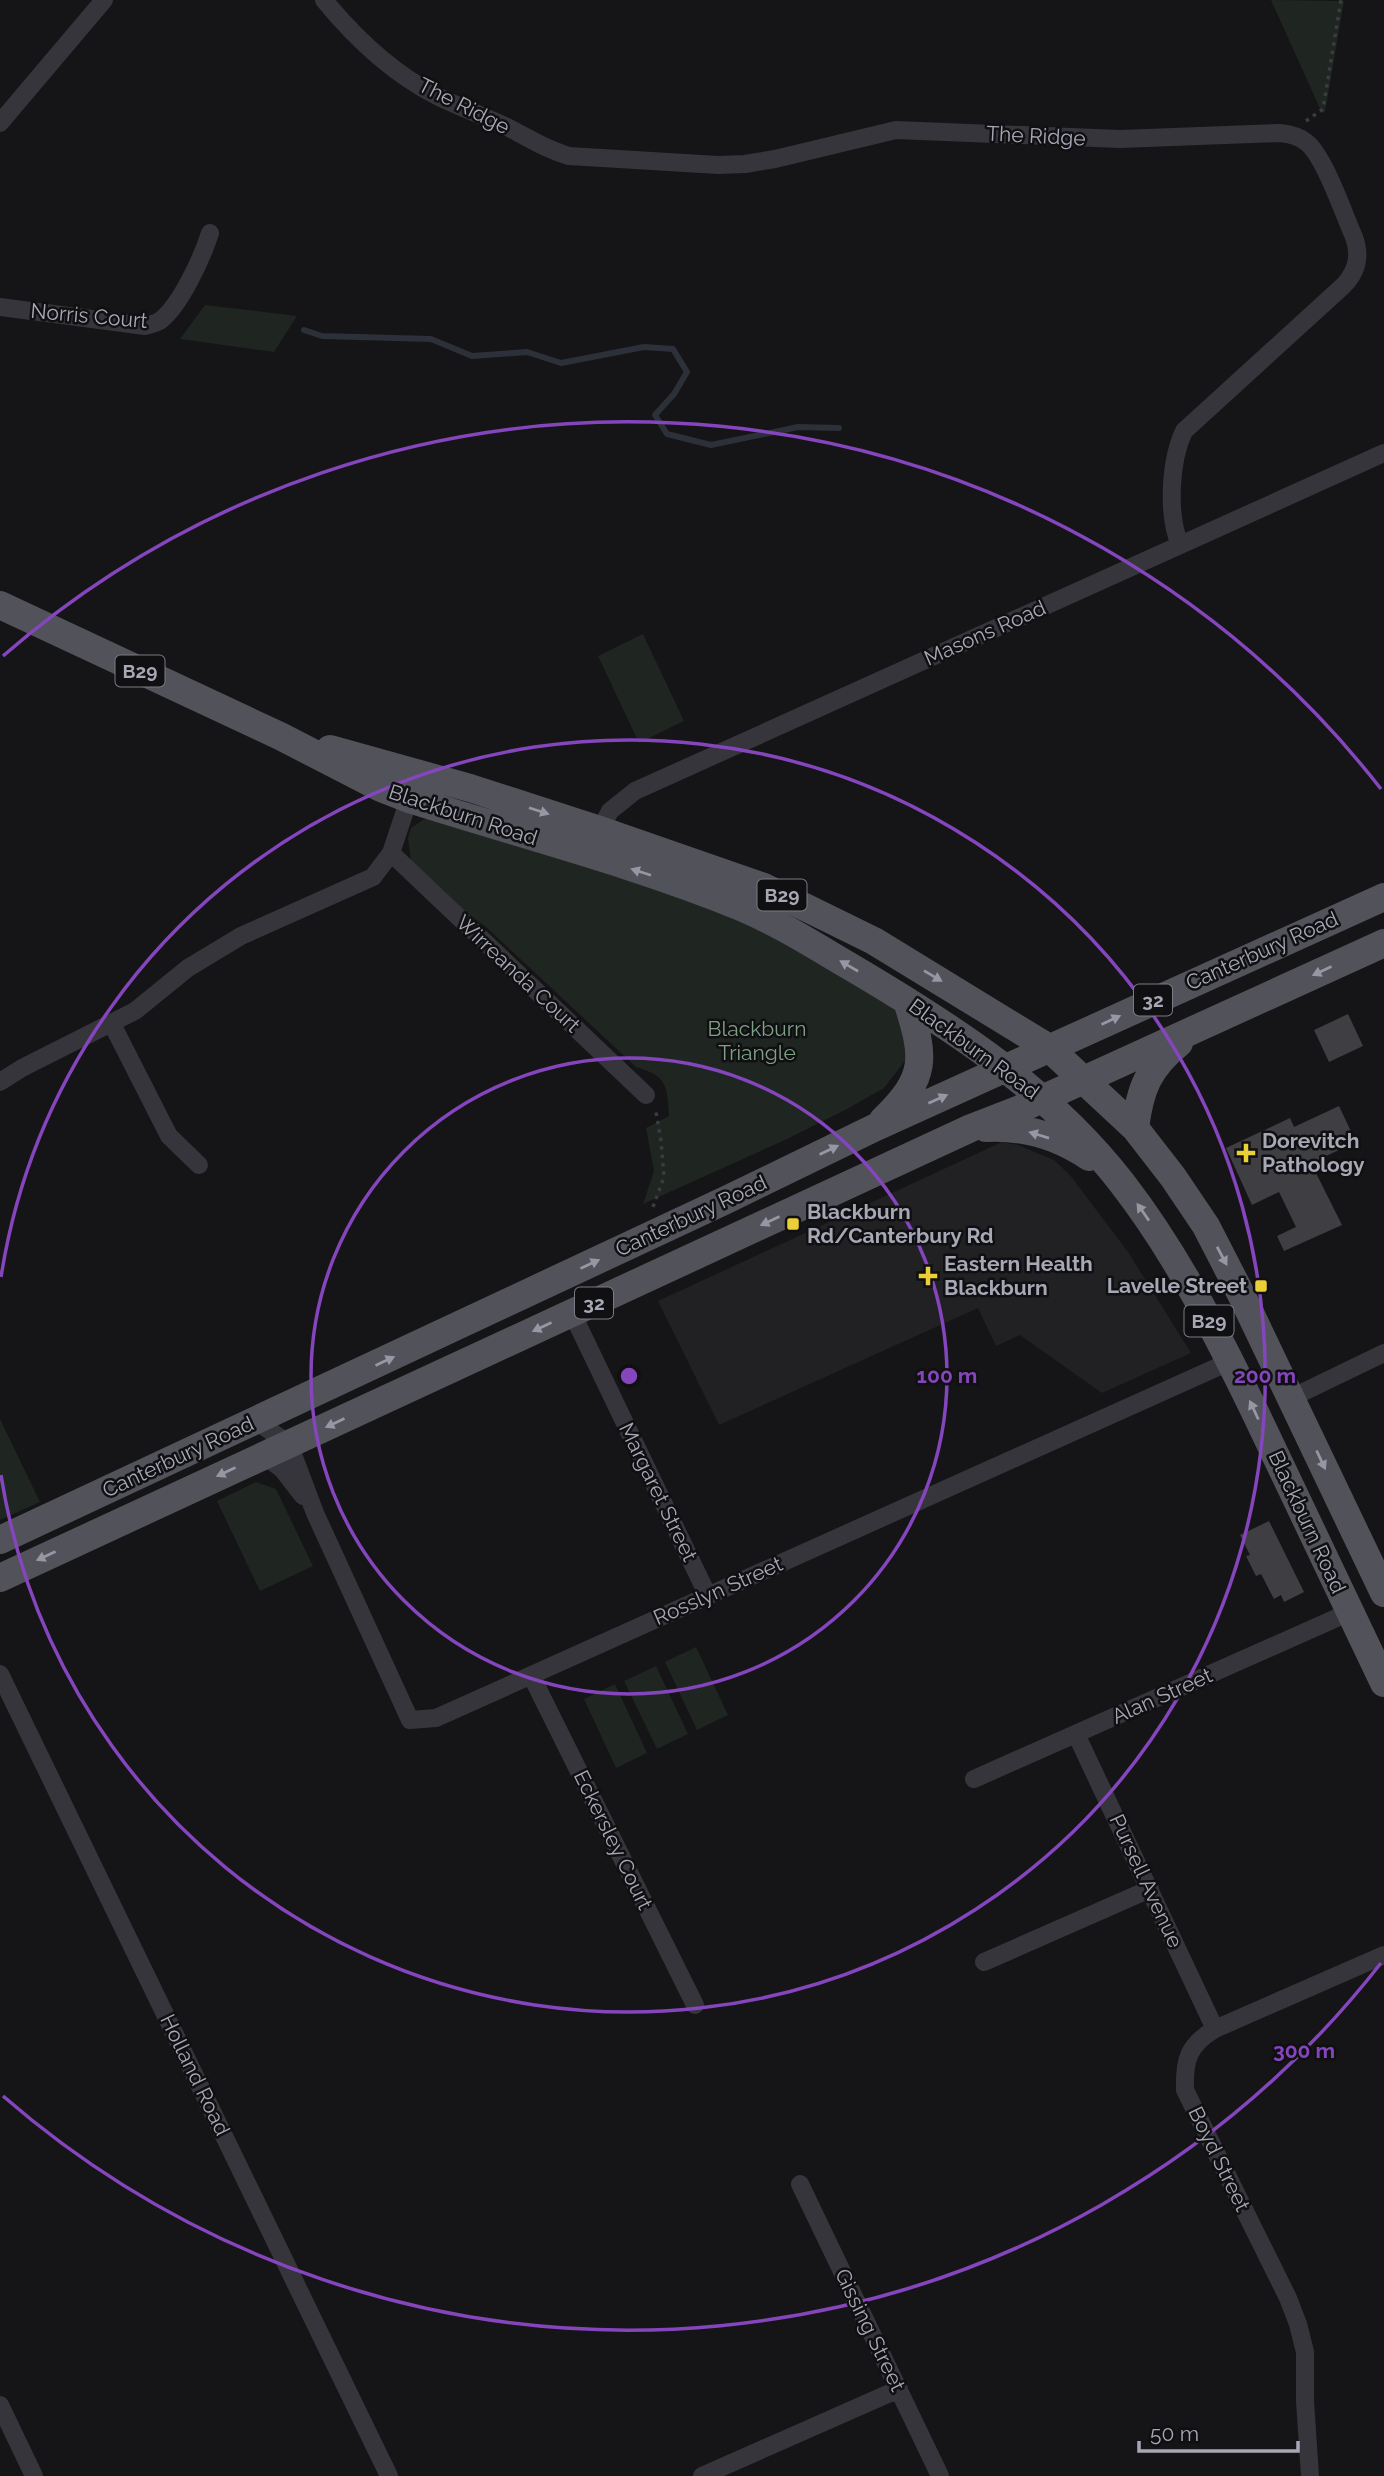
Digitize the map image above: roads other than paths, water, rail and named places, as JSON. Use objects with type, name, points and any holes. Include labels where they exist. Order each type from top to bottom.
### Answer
[{"type":"main road","name":"Blackburn Road","points":[[0,606],[409,799],[516,834],[596,843],[735,876],[814,910],[930,974],[1049,1048],[1135,1128],[1206,1226],[1292,1398],[1384,1594]]},
{"type":"main road","name":"Blackburn Road","points":[[280,736],[470,788],[690,888],[744,908],[793,933],[907,1001],[1006,1067],[1043,1098],[1120,1179],[1186,1278],[1231,1361],[1384,1683]]},
{"type":"main road","points":[[409,799],[416,772]]},
{"type":"main road","points":[[470,788],[486,808],[516,834]]},
{"type":"main road","name":"Canterbury Road","points":[[0,1540],[876,1127],[1384,897]]},
{"type":"main road","name":"Canterbury Road","points":[[0,1578],[971,1128],[1084,1080],[1384,943]]},
{"type":"main road","points":[[876,1127],[899,1105],[915,1080],[919,1068],[920,1045],[907,1001]]},
{"type":"main road","points":[[1135,1128],[1141,1091],[1159,1058],[1197,1028]]},
{"type":"main road","points":[[971,1128],[1011,1127],[1053,1139],[1072,1146],[1120,1179]]},
{"type":"street","points":[[0,123],[104,0]]},
{"type":"street","name":"The Ridge","points":[[324,0],[369,50],[418,84],[551,151],[569,156],[718,165],[746,164],[896,130],[1120,139],[1288,134],[1306,141],[1319,158],[1354,237],[1358,247],[1358,259],[1350,279],[1185,431],[1177,450],[1171,513],[1172,526],[1180,545]]},
{"type":"street","name":"Norris Court","points":[[0,307],[145,326],[159,323],[197,268],[210,233]]},
{"type":"street","name":"Masons Road","points":[[596,843],[610,811],[635,791],[1384,453]]},
{"type":"street","points":[[0,1083],[22,1068],[112,1024],[156,997],[188,968],[241,936],[373,877],[391,853],[409,799]]},
{"type":"street","name":"Wirreanda Court","points":[[391,853],[646,1095]]},
{"type":"street","points":[[112,1024],[169,1136],[199,1165]]},
{"type":"street","name":"Margaret Street","points":[[572,1313],[708,1596]]},
{"type":"street","points":[[1292,1398],[1384,1353]]},
{"type":"street","name":"Rosslyn Street","points":[[289,1444],[316,1513],[410,1720],[436,1718],[1231,1361]]},
{"type":"street","points":[[256,1421],[289,1444]]},
{"type":"street","name":"Rosslyn Street","points":[[262,1455],[289,1477],[316,1513]]},
{"type":"street","name":"Alan Street","points":[[974,1779],[1350,1612]]},
{"type":"street","name":"Holland Road","points":[[0,1674],[389,2476]]},
{"type":"street","name":"Eckersley Court","points":[[531,1675],[695,2005]]},
{"type":"street","name":"Pursell Avenue","points":[[1076,1734],[1215,2029]]},
{"type":"street","points":[[984,1962],[1150,1889]]},
{"type":"street","name":"Boyd Street","points":[[1310,2476],[1305,2352],[1298,2324],[1288,2298],[1185,2090],[1184,2071],[1198,2039],[1215,2029],[1384,1955]]},
{"type":"street","name":"Gissing Street","points":[[800,2184],[940,2476]]},
{"type":"street","points":[[702,2476],[898,2389]]},
{"type":"street","points":[[0,2405],[34,2476]]},
{"type":"waterway","points":[[304,330],[322,336],[431,339],[472,356],[527,352],[561,363],[644,347],[673,349],[687,372],[674,394],[655,415],[667,434],[711,445],[798,427],[839,428]]},
{"type":"place","name":"Dorevitch Pathology","points":[[1246,1153]]},
{"type":"place","name":"Blackburn Rd/Canterbury Rd","points":[[793,1224]]},
{"type":"place","name":"Eastern Health Blackburn","points":[[928,1276]]},
{"type":"place","name":"Lavelle Street","points":[[1261,1286]]},
{"type":"park label","name":"Blackburn Triangle","points":[[757,1041]]}]
